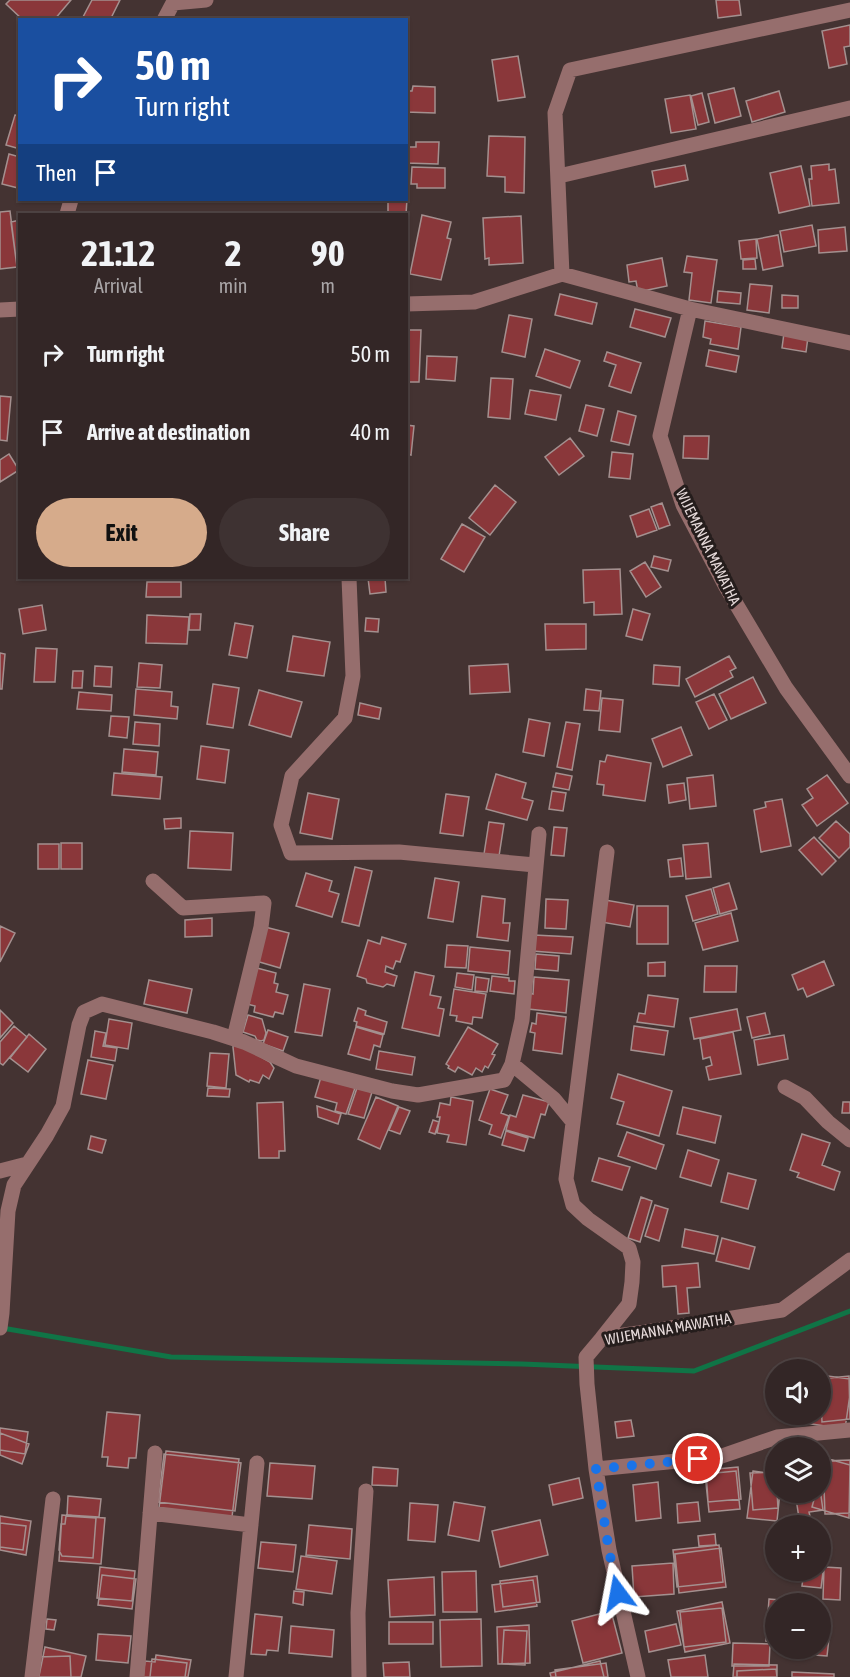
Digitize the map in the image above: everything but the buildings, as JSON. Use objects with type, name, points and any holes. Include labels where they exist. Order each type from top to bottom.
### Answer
[{"type":"street","points":[[165,18],[173,3],[206,0]]},
{"type":"street","points":[[562,274],[555,113],[570,70],[850,10]]},
{"type":"street","points":[[558,176],[850,108]]},
{"type":"street","points":[[408,304],[474,302],[562,274],[690,309],[850,343]]},
{"type":"street","points":[[0,310],[18,309]]},
{"type":"street","name":"WIJEMANNA MAWATHA","points":[[690,309],[660,436],[683,505],[726,587],[786,688],[850,776]]},
{"type":"street","points":[[349,579],[353,676],[345,718],[292,776],[281,825],[291,853],[399,852],[535,865]]},
{"type":"street","points":[[1,1321],[8,1211],[14,1185],[63,1106],[79,1025],[84,1012],[102,1004],[213,1032],[234,1038],[296,1066],[392,1091],[418,1095],[504,1080],[512,1064],[522,1020],[539,834]]},
{"type":"street","points":[[602,1338],[629,1304],[633,1262],[629,1248],[588,1219],[573,1205],[566,1179],[607,852]]},
{"type":"street","points":[[153,881],[183,908],[264,903],[261,927],[234,1038]]},
{"type":"street","points":[[512,1064],[554,1099],[573,1122]]},
{"type":"street","points":[[785,1087],[805,1098],[828,1122],[850,1140]]},
{"type":"street","points":[[0,1171],[27,1164]]},
{"type":"street","name":"WIJEMANNA MAWATHA","points":[[638,1677],[609,1551],[596,1469],[586,1357],[602,1338],[782,1310],[850,1260]]},
{"type":"street","points":[[596,1469],[719,1457],[777,1437],[850,1430]]},
{"type":"street","points":[[137,1677],[155,1452]]},
{"type":"street","points":[[236,1677],[257,1463]]},
{"type":"street","points":[[359,1677],[358,1613],[366,1491]]},
{"type":"street","points":[[32,1677],[53,1499]]},
{"type":"street","points":[[150,1513],[251,1524]]},
{"type":"waterway","points":[[2,1328],[171,1357],[522,1364],[694,1371],[850,1311]]},
{"type":"route","points":[[618,1593],[596,1469],[698,1459]]}]
